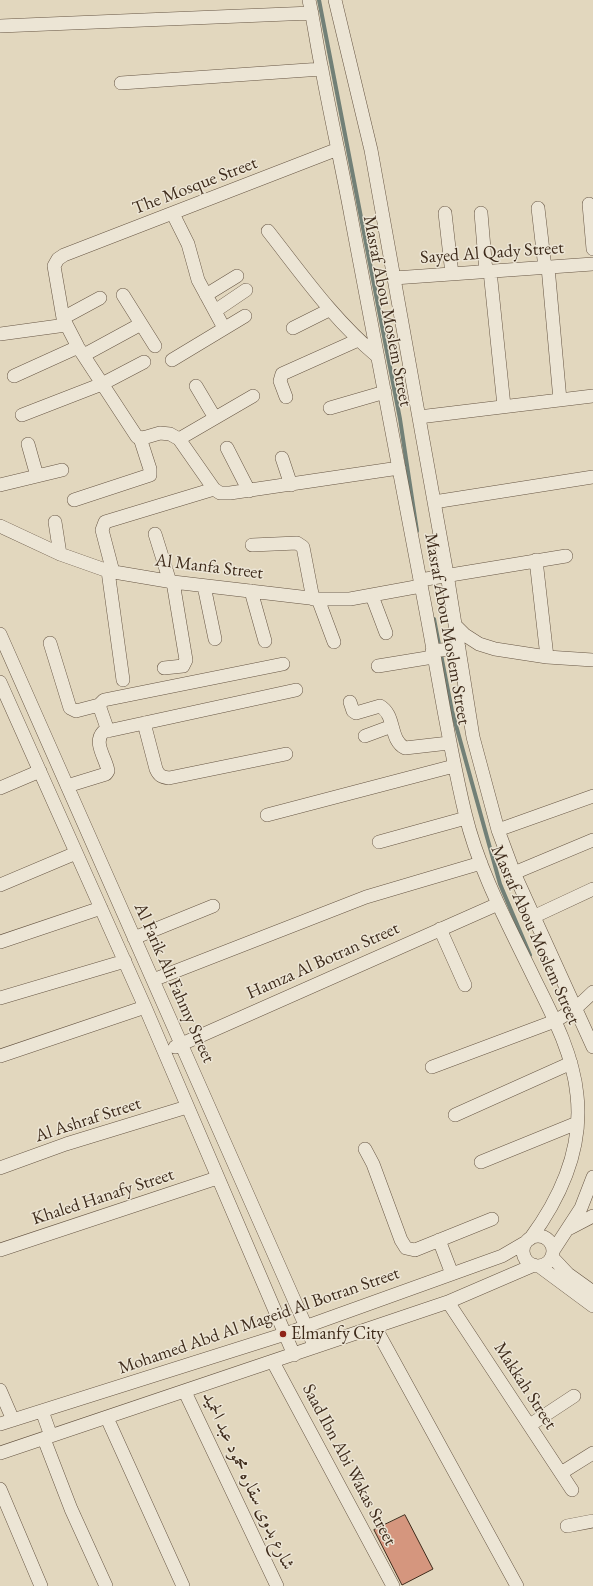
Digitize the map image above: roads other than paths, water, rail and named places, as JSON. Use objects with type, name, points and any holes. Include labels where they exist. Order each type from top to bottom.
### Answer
[{"type":"street","name":"Masraf Abou Moslem Street","points":[[309,0],[421,583],[432,654],[449,743],[466,818],[480,862],[498,904],[555,1020],[571,1063],[577,1093],[578,1123],[568,1173],[552,1207],[528,1240]]},
{"type":"street","name":"Masraf Abou Moslem Street","points":[[335,0],[371,150],[447,574],[473,737],[498,830],[514,874],[593,1047]]},
{"type":"street","points":[[0,26],[312,13]]},
{"type":"street","points":[[121,83],[322,69]]},
{"type":"street","name":"The Mosque Street","points":[[64,322],[54,266],[58,259],[64,255],[338,149]]},
{"type":"street","points":[[589,204],[593,249]]},
{"type":"street","points":[[538,208],[546,267],[560,400]]},
{"type":"street","points":[[446,213],[452,274]]},
{"type":"street","points":[[481,213],[504,406]]},
{"type":"street","points":[[173,214],[188,244],[198,280],[224,328]]},
{"type":"street","points":[[268,231],[329,310],[358,340],[378,357]]},
{"type":"street","name":"Sayed Al Qady Street","points":[[394,278],[593,264]]},
{"type":"street","points":[[206,295],[237,276]]},
{"type":"street","points":[[215,311],[246,290]]},
{"type":"street","points":[[123,295],[155,346]]},
{"type":"street","points":[[0,334],[64,322],[100,298]]},
{"type":"street","points":[[293,328],[329,310]]},
{"type":"street","points":[[172,360],[245,316]]},
{"type":"street","points":[[64,322],[102,384],[137,437],[140,438],[150,469],[150,475],[74,500]]},
{"type":"street","points":[[14,376],[81,351],[141,324]]},
{"type":"street","points":[[286,397],[280,381],[282,374],[358,340]]},
{"type":"street","points":[[22,415],[102,384],[144,362]]},
{"type":"street","points":[[196,386],[215,418]]},
{"type":"street","points":[[330,408],[384,392]]},
{"type":"street","points":[[179,439],[253,396]]},
{"type":"street","points":[[418,417],[593,396]]},
{"type":"street","points":[[140,438],[160,433],[170,434],[179,439],[214,489],[220,493],[291,485],[399,468]]},
{"type":"street","points":[[28,444],[37,476]]},
{"type":"street","points":[[227,448],[249,490]]},
{"type":"street","points":[[282,458],[291,485]]},
{"type":"street","points":[[0,485],[62,470]]},
{"type":"street","points":[[434,502],[593,477]]},
{"type":"street","points":[[123,680],[111,572],[102,530],[105,522],[214,489]]},
{"type":"street","points":[[55,522],[60,554]]},
{"type":"street","name":"Al Manfa Street","points":[[0,526],[60,554],[111,572],[171,582],[316,599],[350,599],[372,596],[421,583],[447,574],[566,556]]},
{"type":"street","points":[[155,534],[171,582],[186,660],[182,666],[164,668]]},
{"type":"street","points":[[252,545],[301,544],[316,599],[334,642]]},
{"type":"street","points":[[536,560],[547,657]]},
{"type":"street","points":[[204,586],[215,638]]},
{"type":"street","points":[[251,591],[265,641]]},
{"type":"street","points":[[372,596],[386,632]]},
{"type":"street","points":[[455,625],[465,635],[479,644],[495,649],[547,657],[593,660]]},
{"type":"street","name":"Al Farik Ali Fahmy Street","points":[[0,634],[4,656],[68,787],[315,1347]]},
{"type":"street","points":[[50,643],[70,708],[76,711],[99,705],[104,700],[283,664]]},
{"type":"street","points":[[378,666],[459,648]]},
{"type":"street","name":"Al Farik Ali Fahmy Street","points":[[0,682],[125,961],[294,1355]]},
{"type":"street","points":[[50,795],[106,774],[108,767],[99,742],[99,737],[102,732],[296,690]]},
{"type":"street","points":[[350,702],[353,711],[356,713],[380,706],[384,708],[387,712],[398,743],[405,748],[449,743]]},
{"type":"street","points":[[99,705],[108,731]]},
{"type":"street","points":[[144,723],[156,769],[158,774],[163,778],[286,754]]},
{"type":"street","points":[[365,736],[392,726]]},
{"type":"street","points":[[267,815],[454,766]]},
{"type":"street","points":[[0,788],[40,771]]},
{"type":"street","points":[[498,830],[593,796]]},
{"type":"street","points":[[379,842],[466,818]]},
{"type":"street","points":[[514,874],[593,840]]},
{"type":"street","points":[[0,885],[76,854]]},
{"type":"street","points":[[153,980],[366,897],[480,862]]},
{"type":"street","points":[[533,917],[593,889]]},
{"type":"street","name":"Hamza Al Botran Street","points":[[164,1052],[498,904]]},
{"type":"street","points":[[134,938],[213,906]]},
{"type":"street","points":[[0,942],[101,908]]},
{"type":"street","points":[[440,929],[465,985]]},
{"type":"street","points":[[0,998],[125,961]]},
{"type":"street","points":[[432,1067],[555,1020],[575,1009],[593,992]]},
{"type":"street","points":[[0,1056],[145,1007]]},
{"type":"street","points":[[454,1114],[571,1063]]},
{"type":"street","name":"Al Ashraf Street","points":[[0,1168],[66,1144],[187,1107]]},
{"type":"street","points":[[481,1162],[578,1123]]},
{"type":"street","points":[[365,1149],[373,1164],[403,1245],[415,1250],[492,1219]]},
{"type":"street","points":[[0,1453],[185,1392],[448,1302],[544,1264],[569,1229],[581,1208],[593,1177]]},
{"type":"street","name":"Khaled Hanafy Street","points":[[0,1250],[217,1178]]},
{"type":"street","points":[[569,1229],[592,1217]]},
{"type":"street","points":[[593,1292],[568,1274],[552,1254],[552,1245],[548,1240],[543,1237],[528,1240],[524,1247],[525,1258],[593,1306]]},
{"type":"street","points":[[439,1240],[452,1274]]},
{"type":"street","name":"Mohamed Abd Al Mageid Al Botran Street","points":[[0,1424],[285,1334],[502,1256],[528,1240]]},
{"type":"street","name":"Makkah Street","points":[[448,1302],[572,1490]]},
{"type":"street","points":[[375,1327],[517,1586]]},
{"type":"street","name":"Saad Ibn Abi Wakas Street","points":[[273,1362],[393,1586]]},
{"type":"street","points":[[0,1390],[13,1420]]},
{"type":"street","name":"شارع بدوى سقاره محمود عبد الحميد","points":[[185,1392],[277,1586]]},
{"type":"street","points":[[530,1426],[574,1396]]},
{"type":"street","points":[[42,1411],[47,1438],[71,1509],[106,1586]]},
{"type":"street","points":[[106,1418],[182,1586]]},
{"type":"street","points":[[561,1473],[593,1453]]},
{"type":"street","points":[[0,1489],[41,1586]]},
{"type":"street","points":[[567,1526],[593,1521]]},
{"type":"waterway","points":[[319,0],[400,419],[417,531]]},
{"type":"waterway","points":[[434,619],[452,711],[500,884],[530,955]]},
{"type":"place","name":"Elmanfy City","points":[[283,1334]]}]
